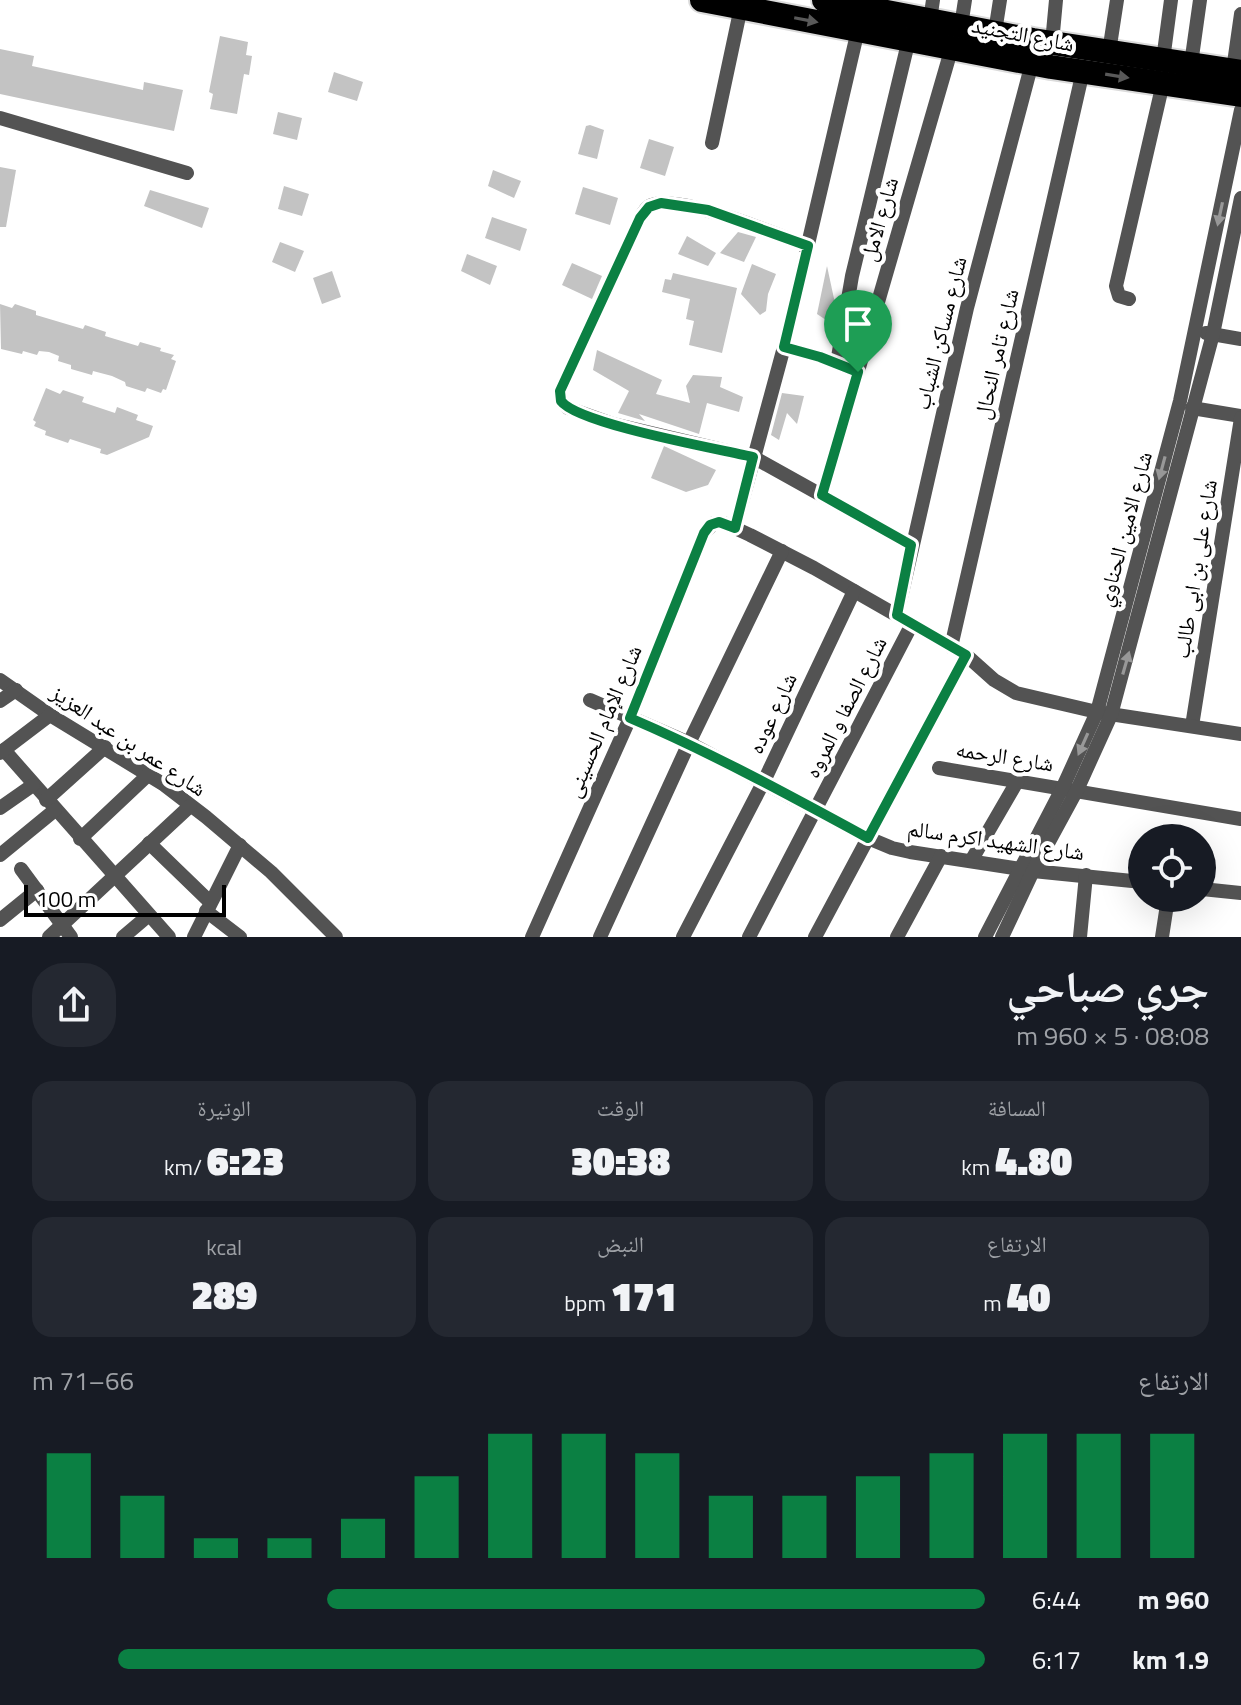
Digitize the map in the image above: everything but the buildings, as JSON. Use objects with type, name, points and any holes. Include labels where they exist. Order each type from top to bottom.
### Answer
[{"type":"highway","name":"شارع التجنيد","points":[[702,0],[909,39],[995,32],[1109,52],[1241,95]]},
{"type":"highway","name":"شارع التجنيد","points":[[835,1],[931,10],[956,36],[1032,63],[1083,71],[1163,72],[1191,64],[1237,71]]},
{"type":"street","name":"شارع الامل","points":[[822,495],[965,0]]},
{"type":"street","points":[[995,32],[1000,0]]},
{"type":"street","points":[[1052,43],[1056,0]]},
{"type":"street","points":[[1109,52],[1117,0]]},
{"type":"street","points":[[1129,299],[1119,296],[1116,286],[1163,72],[1171,0]]},
{"type":"street","points":[[1191,64],[1200,0]]},
{"type":"street","points":[[712,143],[741,7]]},
{"type":"street","points":[[1237,71],[1241,14]]},
{"type":"street","points":[[858,30],[784,347],[735,528],[782,551],[966,655],[994,680],[1016,693],[1104,714],[1241,734]]},
{"type":"street","points":[[837,363],[852,276],[909,39]]},
{"type":"street","name":"شارع مساكن الشباب","points":[[897,615],[967,308],[1032,63]]},
{"type":"street","name":"شارع تامر النحال","points":[[951,647],[1083,71]]},
{"type":"street","name":"شارع الامين الحناوي","points":[[1104,714],[1195,332],[1241,110]]},
{"type":"street","points":[[0,118],[187,173]]},
{"type":"street","name":"شارع الامين الحناوي","points":[[985,937],[1027,870],[1104,714],[1213,334],[1241,198]]},
{"type":"street","points":[[808,246],[708,210],[661,203],[649,207],[640,218],[560,391],[564,406],[589,417],[753,457],[911,545]]},
{"type":"street","points":[[1211,256],[1228,258]]},
{"type":"street","points":[[1195,332],[1241,339]]},
{"type":"street","points":[[784,347],[858,372]]},
{"type":"street","points":[[1192,408],[1241,417]]},
{"type":"street","name":"شارع على بن ابى طالب","points":[[1192,726],[1241,417]]},
{"type":"street","name":"شارع الإمام الحسينى","points":[[532,937],[630,718],[704,533],[714,523],[735,528]]},
{"type":"street","points":[[600,937],[782,551]]},
{"type":"street","name":"شارع عوده","points":[[683,937],[764,781],[854,591]]},
{"type":"street","name":"شارع الصفا و المروه","points":[[749,937],[912,624]]},
{"type":"street","points":[[815,937],[966,655]]},
{"type":"street","name":"شارع عمر بن عبد العزيز","points":[[0,680],[50,715],[148,775],[190,806],[240,845],[336,937]]},
{"type":"street","points":[[0,701],[16,690]]},
{"type":"street","name":"شارع الشهيد اكرم سالم","points":[[590,700],[689,743],[892,848],[1027,870],[1128,880]]},
{"type":"street","points":[[50,715],[2,752],[169,937]]},
{"type":"street","points":[[0,855],[105,747]]},
{"type":"street","name":"شارع الرحمه","points":[[939,768],[1241,819]]},
{"type":"street","points":[[80,839],[148,775]]},
{"type":"street","points":[[971,861],[1018,780]]},
{"type":"street","points":[[0,808],[33,785]]},
{"type":"street","points":[[49,937],[66,931],[114,876],[190,806]]},
{"type":"street","points":[[149,843],[240,937]]},
{"type":"street","points":[[194,937],[240,845]]},
{"type":"street","points":[[897,937],[941,856]]},
{"type":"street","points":[[21,869],[66,931]]},
{"type":"street","name":"شارع الامين الحناوي","points":[[1002,937],[1027,870]]},
{"type":"street","points":[[1080,937],[1086,875]]},
{"type":"street","points":[[0,920],[37,890]]},
{"type":"street","points":[[1216,890],[1241,893]]},
{"type":"street","points":[[1162,937],[1166,912]]},
{"type":"street","points":[[123,937],[149,915]]},
{"type":"route","points":[[661,203],[708,210],[808,246],[784,347],[858,372],[822,495],[911,545],[897,615],[966,655],[868,838],[689,743],[630,718],[704,533],[710,525],[719,522],[735,528],[753,457],[589,417],[564,406],[559,396],[640,218],[649,207],[661,203]]}]
